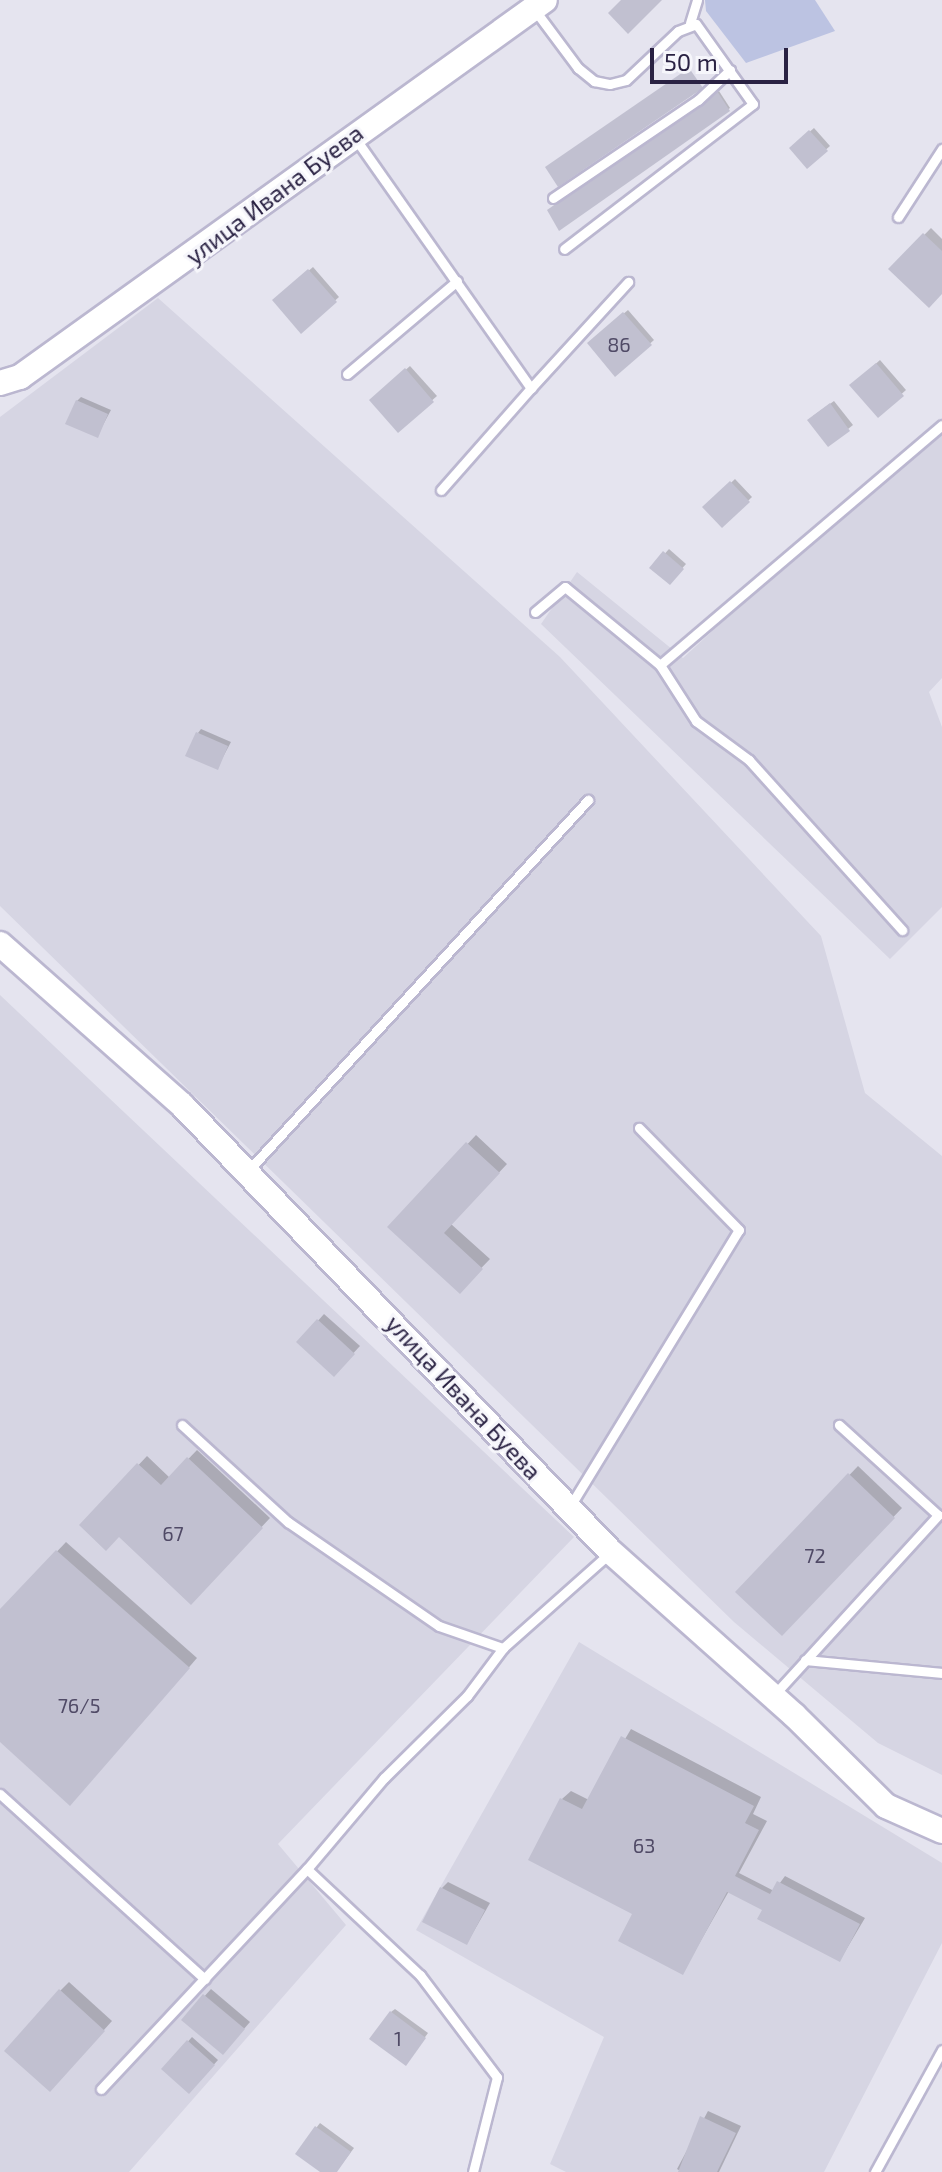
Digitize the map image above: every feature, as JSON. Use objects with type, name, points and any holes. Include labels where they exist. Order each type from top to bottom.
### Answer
[{"type":"street","name":"улица Ивана Буева","points":[[0,383],[20,377],[539,4]]},
{"type":"street","name":"улица Ивана Буева","points":[[0,944],[182,1105],[611,1552],[773,1696],[886,1806],[942,1831]]},
{"type":"lane","points":[[539,4],[578,68],[594,81],[610,84],[626,80],[690,23],[697,0]]},
{"type":"lane","points":[[564,249],[753,104],[703,29],[690,23]]},
{"type":"lane","points":[[553,198],[698,100],[730,70]]},
{"type":"lane","points":[[353,135],[531,388]]},
{"type":"lane","points":[[898,217],[942,149]]},
{"type":"lane","points":[[347,374],[457,281]]},
{"type":"lane","points":[[441,490],[628,282]]},
{"type":"lane","points":[[660,665],[805,536],[942,425]]},
{"type":"lane","points":[[535,612],[565,587],[660,665],[696,721],[749,760],[902,930]]},
{"type":"lane","points":[[247,1172],[588,800]]},
{"type":"lane","points":[[569,1508],[739,1230],[639,1128]]},
{"type":"lane","points":[[182,1425],[313,1539],[439,1626],[503,1648]]},
{"type":"lane","points":[[773,1696],[938,1515],[839,1425]]},
{"type":"lane","points":[[101,2089],[307,1869],[384,1778],[467,1696],[503,1648],[611,1552]]},
{"type":"lane","points":[[805,1660],[938,1673],[942,1664]]},
{"type":"lane","points":[[0,1794],[205,1979]]},
{"type":"lane","points":[[307,1869],[420,1975],[497,2077],[473,2172]]},
{"type":"lane","points":[[875,2172],[942,2050]]},
{"type":"shaded area","points":[[705,0],[815,0],[835,31],[746,63],[706,11]]},
{"type":"shaded area","points":[[158,298],[560,657],[821,936],[865,1093],[942,1156],[942,1775],[878,1743],[734,1622],[0,906],[0,417]]},
{"type":"shaded area","points":[[942,429],[942,678],[929,692],[942,727],[942,907],[890,959],[541,624],[577,572],[683,658],[834,519]]},
{"type":"shaded area","points":[[0,995],[574,1537],[278,1844],[346,1925],[129,2172],[0,2172]]},
{"type":"shaded area","points":[[579,1642],[942,1863],[942,1943],[824,2172],[566,2172],[550,2164],[604,2037],[416,1930]]},
{"type":"building","points":[[621,0],[662,0],[628,34],[608,13]]},
{"type":"building","points":[[689,68],[703,88],[558,187],[545,167]]},
{"type":"building","points":[[717,91],[730,111],[559,231],[547,210]]},
{"type":"building","points":[[809,130],[828,151],[807,169],[789,148]]},
{"type":"building","points":[[923,233],[942,251],[942,294],[929,308],[888,269]]},
{"type":"building","points":[[308,269],[337,302],[301,334],[272,300]]},
{"type":"building","points":[[623,312],[652,345],[615,377],[587,343]]},
{"type":"building","points":[[876,363],[904,396],[878,418],[849,385]]},
{"type":"building","points":[[405,368],[434,402],[398,433],[369,400]]},
{"type":"building","points":[[76,400],[108,414],[98,438],[65,424]]},
{"type":"building","points":[[830,403],[850,431],[828,447],[807,420]]},
{"type":"building","points":[[730,481],[750,502],[722,528],[702,507]]},
{"type":"building","points":[[663,551],[684,569],[670,585],[649,568]]},
{"type":"building","points":[[196,732],[228,746],[218,770],[185,756]]},
{"type":"building","points":[[466,1142],[500,1173],[444,1233],[483,1269],[460,1294],[387,1227]]},
{"type":"building","points":[[317,1319],[355,1354],[334,1377],[296,1342]]},
{"type":"building","points":[[187,1457],[263,1528],[191,1605],[119,1537],[106,1551],[79,1525],[137,1463],[161,1485]]},
{"type":"building","points":[[848,1473],[895,1518],[782,1636],[735,1592]]},
{"type":"building","points":[[56,1550],[190,1668],[70,1806],[0,1742],[0,1609]]},
{"type":"building","points":[[621,1736],[754,1806],[745,1823],[759,1830],[735,1876],[770,1894],[777,1881],[860,1924],[840,1962],[757,1919],[762,1910],[727,1892],[683,1975],[618,1941],[632,1914],[528,1860],[560,1798],[582,1809]]},
{"type":"building","points":[[440,1887],[485,1910],[467,1945],[422,1922]]},
{"type":"building","points":[[59,1989],[105,2031],[50,2092],[4,2051]]},
{"type":"building","points":[[203,1994],[245,2029],[223,2055],[181,2020]]},
{"type":"building","points":[[390,2011],[426,2038],[406,2066],[369,2039]]},
{"type":"building","points":[[187,2040],[215,2065],[189,2094],[161,2069]]},
{"type":"building","points":[[700,2116],[736,2133],[717,2172],[678,2172]]},
{"type":"building","points":[[315,2126],[351,2152],[337,2172],[320,2172],[295,2154]]}]
